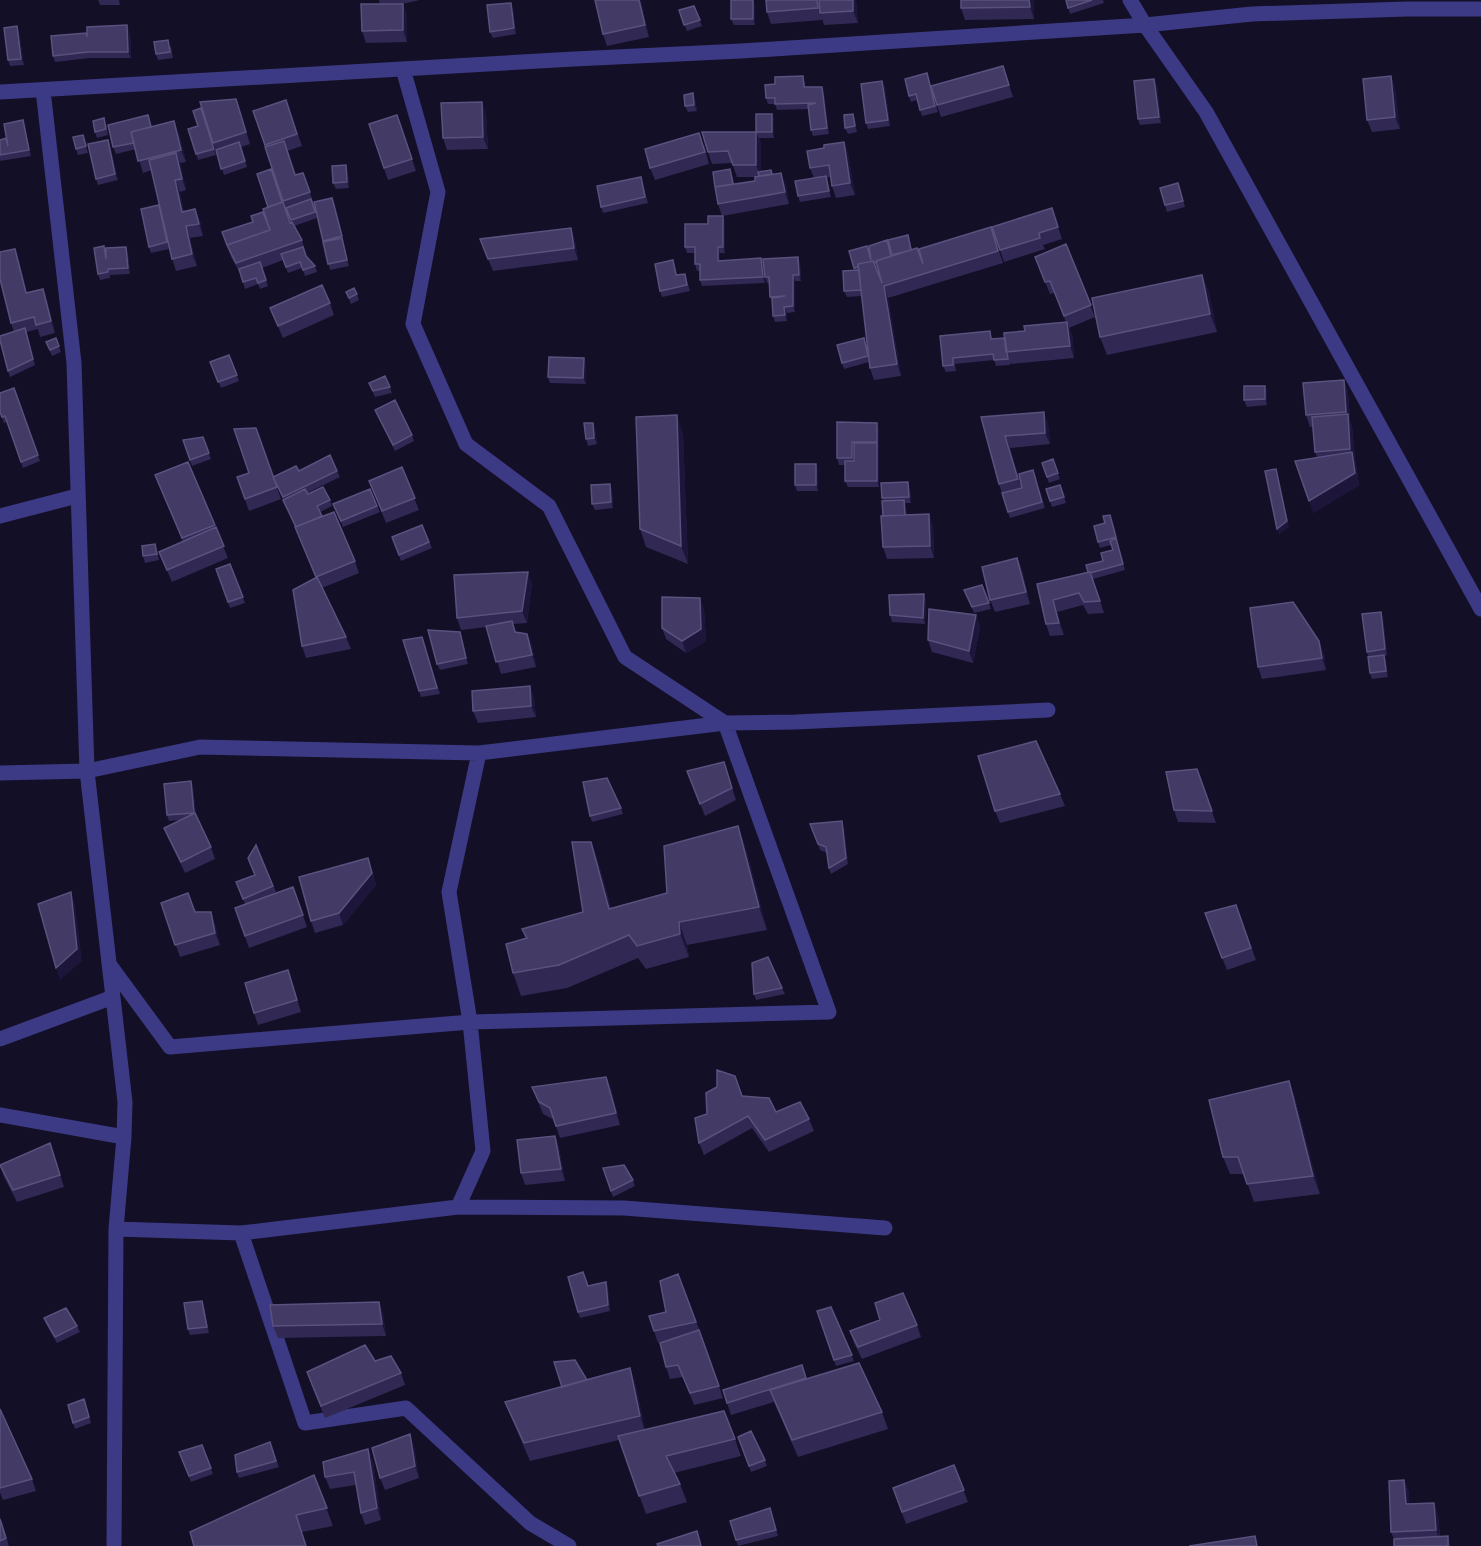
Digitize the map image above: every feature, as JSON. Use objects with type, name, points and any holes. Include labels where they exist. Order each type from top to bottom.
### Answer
[{"type":"street","points":[[1130,0],[1144,25],[1206,112],[1481,609]]},
{"type":"street","points":[[0,92],[741,51],[1144,25],[1252,15],[1310,6],[1481,9]]},
{"type":"street","points":[[109,964],[170,1047],[470,1022],[829,1012],[725,723],[626,657],[549,506],[466,444],[413,324],[438,192],[403,69]]},
{"type":"street","points":[[43,90],[74,363],[87,771],[125,1102],[116,1229],[114,1546]]},
{"type":"street","points":[[0,516],[77,496]]},
{"type":"street","points":[[0,772],[87,771],[200,747],[479,753],[725,723],[796,722],[1048,710]]},
{"type":"street","points":[[458,1207],[483,1151],[470,1022],[449,892],[479,753]]},
{"type":"street","points":[[0,1039],[113,997]]},
{"type":"street","points":[[0,1115],[124,1137]]},
{"type":"street","points":[[116,1229],[241,1233],[458,1207],[624,1208],[885,1228]]},
{"type":"street","points":[[241,1233],[305,1423],[406,1408],[530,1523],[569,1546]]},
{"type":"building","points":[[595,0],[639,0],[645,25],[603,34]]},
{"type":"building","points":[[731,0],[753,0],[753,19],[731,19]]},
{"type":"building","points":[[766,0],[817,0],[818,8],[767,12]]},
{"type":"building","points":[[819,0],[853,0],[853,11],[820,13]]},
{"type":"building","points":[[961,0],[1029,0],[1030,7],[961,8]]},
{"type":"building","points":[[1066,0],[1092,0],[1068,8]]},
{"type":"building","points":[[511,3],[514,28],[490,32],[487,5]]},
{"type":"building","points":[[361,4],[403,4],[403,30],[362,31]]},
{"type":"building","points":[[694,6],[700,20],[684,25],[679,10]]},
{"type":"building","points":[[127,25],[128,52],[88,52],[53,56],[51,36],[86,33],[87,37],[87,27]]},
{"type":"building","points":[[17,26],[21,59],[8,60],[4,28]]},
{"type":"building","points":[[168,40],[170,52],[156,54],[154,42]]},
{"type":"building","points":[[1003,66],[1009,85],[937,105],[931,86]]},
{"type":"building","points":[[927,73],[935,106],[920,110],[916,94],[909,96],[905,79]]},
{"type":"building","points":[[803,76],[804,87],[822,87],[827,128],[811,130],[808,105],[816,103],[775,104],[775,98],[766,98],[765,85],[775,84],[775,77]]},
{"type":"building","points":[[1391,76],[1395,117],[1367,120],[1363,79]]},
{"type":"building","points":[[1154,79],[1159,117],[1138,119],[1134,81]]},
{"type":"building","points":[[882,81],[888,120],[866,123],[861,84]]},
{"type":"building","points":[[693,93],[694,105],[685,106],[684,95]]},
{"type":"building","points":[[236,99],[246,132],[213,143],[200,102]]},
{"type":"building","points":[[286,100],[297,134],[265,145],[253,111]]},
{"type":"building","points":[[482,102],[483,137],[443,138],[441,103]]},
{"type":"building","points":[[201,108],[214,149],[196,154],[188,129],[198,126],[193,111]]},
{"type":"building","points":[[756,114],[772,114],[772,132],[756,132]]},
{"type":"building","points":[[853,114],[855,126],[845,128],[844,115]]},
{"type":"building","points":[[148,115],[151,127],[131,132],[134,143],[113,147],[108,125]]},
{"type":"building","points":[[397,115],[412,159],[384,168],[369,124]]},
{"type":"building","points":[[104,118],[106,129],[95,132],[93,121]]},
{"type":"building","points":[[23,120],[29,150],[0,155],[0,140],[6,138],[8,146],[4,124]]},
{"type":"building","points":[[174,121],[181,150],[138,161],[131,132]]},
{"type":"building","points":[[702,132],[756,132],[756,165],[733,165],[728,151],[708,152]]},
{"type":"building","points":[[699,133],[705,152],[650,168],[645,149]]},
{"type":"building","points":[[83,135],[86,146],[76,149],[73,137]]},
{"type":"building","points":[[108,140],[115,174],[96,179],[88,144]]},
{"type":"building","points":[[284,141],[295,175],[303,173],[310,192],[283,201],[265,147]]},
{"type":"building","points":[[239,142],[245,161],[221,169],[216,150]]},
{"type":"building","points":[[844,142],[850,183],[832,186],[829,165],[810,168],[807,151],[824,148],[824,145]]},
{"type":"building","points":[[176,153],[182,179],[175,180],[182,212],[195,209],[199,224],[186,226],[192,254],[172,259],[149,160]]},
{"type":"building","points":[[346,165],[347,182],[333,183],[332,166]]},
{"type":"building","points":[[271,169],[282,202],[268,207],[257,174]]},
{"type":"building","points":[[730,169],[733,184],[715,187],[713,172]]},
{"type":"building","points":[[771,170],[772,174],[759,176],[758,172]]},
{"type":"building","points":[[781,173],[785,192],[718,204],[715,187],[755,181],[755,177]]},
{"type":"building","points":[[826,176],[829,191],[798,196],[795,181]]},
{"type":"building","points":[[641,177],[645,197],[601,207],[597,186]]},
{"type":"building","points":[[1178,183],[1183,201],[1165,205],[1160,188]]},
{"type":"building","points":[[332,198],[342,236],[323,241],[314,202]]},
{"type":"building","points":[[311,199],[315,212],[291,220],[286,208]]},
{"type":"building","points":[[283,202],[290,223],[292,222],[302,240],[236,263],[227,245],[270,230],[263,209]]},
{"type":"building","points":[[159,205],[167,242],[149,247],[141,209]]},
{"type":"building","points":[[1052,208],[1058,227],[1039,233],[1040,238],[1000,250],[992,227]]},
{"type":"building","points":[[263,212],[270,230],[227,245],[222,232],[253,222],[251,216]]},
{"type":"building","points":[[708,216],[723,216],[723,247],[718,247],[718,261],[761,258],[763,277],[700,280],[700,264],[695,264],[695,247],[685,247],[685,224],[708,224]]},
{"type":"building","points":[[991,227],[998,251],[884,286],[897,364],[870,368],[858,264],[873,261],[882,283],[876,261],[917,248],[923,264],[919,249]]},
{"type":"building","points":[[571,228],[574,248],[488,259],[480,239]]},
{"type":"building","points":[[908,235],[911,250],[892,255],[888,240]]},
{"type":"building","points":[[342,238],[347,260],[328,264],[323,242]]},
{"type":"building","points":[[887,240],[891,256],[874,263],[873,261],[858,264],[858,267],[854,268],[849,251],[867,246],[871,260],[869,246]]},
{"type":"building","points":[[1066,244],[1091,305],[1064,316],[1050,281],[1045,282],[1035,257]]},
{"type":"building","points":[[104,246],[106,259],[106,248],[126,247],[128,268],[108,269],[108,272],[98,274],[94,248]]},
{"type":"building","points":[[303,247],[306,256],[315,266],[303,270],[300,262],[286,267],[281,254]]},
{"type":"building","points":[[15,249],[26,293],[43,289],[51,321],[36,325],[34,317],[11,323],[0,279],[0,252]]},
{"type":"building","points":[[798,257],[799,275],[793,275],[793,306],[784,307],[785,315],[773,316],[772,298],[785,296],[770,297],[769,277],[765,277],[763,259]]},
{"type":"building","points":[[673,260],[676,275],[685,274],[687,285],[660,291],[655,264]]},
{"type":"building","points":[[260,262],[266,280],[258,283],[256,278],[243,282],[239,269]]},
{"type":"building","points":[[859,270],[861,290],[844,291],[843,271]]},
{"type":"building","points":[[1202,275],[1210,314],[1100,337],[1092,298]]},
{"type":"building","points":[[322,285],[330,303],[278,326],[270,308]]},
{"type":"building","points":[[354,288],[357,294],[349,298],[346,292]]},
{"type":"building","points":[[1067,322],[1070,346],[1006,352],[1004,333],[1025,331],[1024,326]]},
{"type":"building","points":[[25,328],[33,359],[8,371],[0,336]]},
{"type":"building","points":[[990,331],[991,339],[1005,338],[1008,359],[994,360],[993,354],[953,358],[953,365],[943,366],[940,336]]},
{"type":"building","points":[[56,338],[59,346],[50,350],[46,342]]},
{"type":"building","points":[[864,338],[868,356],[842,363],[837,345]]},
{"type":"building","points":[[229,355],[237,375],[218,382],[210,362]]},
{"type":"building","points":[[549,357],[584,358],[583,378],[548,377]]},
{"type":"building","points":[[385,376],[390,387],[373,391],[369,383]]},
{"type":"building","points":[[1344,380],[1346,412],[1306,415],[1303,383]]},
{"type":"building","points":[[1244,386],[1265,386],[1265,399],[1244,400]]},
{"type":"building","points":[[14,388],[38,455],[21,462],[5,416],[2,417],[0,412],[0,393]]},
{"type":"building","points":[[395,400],[412,435],[393,445],[375,410]]},
{"type":"building","points":[[1044,412],[1045,433],[1005,436],[1018,479],[999,484],[981,417]]},
{"type":"building","points":[[1348,414],[1350,449],[1315,452],[1312,417]]},
{"type":"building","points":[[677,415],[681,546],[640,529],[636,417]]},
{"type":"building","points":[[837,422],[877,423],[877,442],[852,442],[852,458],[837,458]]},
{"type":"building","points":[[584,423],[593,423],[594,438],[586,439]]},
{"type":"building","points":[[256,428],[277,487],[245,499],[237,477],[249,473],[234,429]]},
{"type":"building","points":[[203,437],[209,453],[190,460],[183,440]]},
{"type":"building","points":[[854,443],[877,443],[877,481],[845,481],[845,461],[854,461]]},
{"type":"building","points":[[1352,452],[1355,473],[1309,501],[1295,461]]},
{"type":"building","points":[[330,455],[337,471],[283,497],[273,477],[296,466],[299,471]]},
{"type":"building","points":[[1053,459],[1058,473],[1047,477],[1042,463]]},
{"type":"building","points":[[188,462],[215,525],[182,538],[155,475]]},
{"type":"building","points":[[795,464],[816,464],[816,485],[795,485]]},
{"type":"building","points":[[402,467],[415,498],[382,511],[369,481]]},
{"type":"building","points":[[1276,469],[1287,521],[1277,529],[1265,471]]},
{"type":"building","points":[[1033,470],[1042,502],[1008,512],[1002,493],[1022,488],[1019,474]]},
{"type":"building","points":[[908,482],[909,497],[882,498],[881,483]]},
{"type":"building","points":[[610,484],[611,502],[592,504],[591,485]]},
{"type":"building","points":[[1060,485],[1064,497],[1050,501],[1046,489]]},
{"type":"building","points":[[323,487],[330,500],[317,506],[322,516],[296,527],[283,500],[305,489],[308,494]]},
{"type":"building","points":[[370,489],[377,506],[341,521],[333,504]]},
{"type":"building","points":[[904,500],[905,515],[883,516],[882,501]]},
{"type":"building","points":[[334,512],[355,561],[316,577],[295,527]]},
{"type":"building","points":[[929,514],[930,546],[883,547],[881,516]]},
{"type":"building","points":[[1110,515],[1116,537],[1098,542],[1094,526],[1105,523],[1103,516]]},
{"type":"building","points":[[422,525],[429,542],[399,555],[392,537]]},
{"type":"building","points":[[216,527],[224,546],[167,570],[159,552]]},
{"type":"building","points":[[1116,538],[1123,564],[1088,572],[1086,565],[1103,561],[1101,553],[1113,550],[1110,541]]},
{"type":"building","points":[[155,544],[157,554],[143,556],[142,546]]},
{"type":"building","points":[[1017,558],[1026,592],[990,600],[982,567]]},
{"type":"building","points":[[230,564],[243,597],[228,602],[216,569]]},
{"type":"building","points":[[528,572],[522,611],[457,618],[454,575]]},
{"type":"building","points":[[1090,572],[1100,601],[1084,602],[1079,593],[1053,600],[1059,623],[1046,624],[1037,584]]},
{"type":"building","points":[[317,577],[346,637],[302,646],[293,590]]},
{"type":"building","points":[[982,585],[989,603],[972,607],[964,590]]},
{"type":"building","points":[[924,594],[923,618],[890,615],[889,595]]},
{"type":"building","points":[[662,597],[700,598],[701,629],[682,641],[662,628]]},
{"type":"building","points":[[1293,602],[1319,641],[1322,658],[1258,667],[1250,608]]},
{"type":"building","points":[[929,609],[976,615],[969,651],[928,640]]},
{"type":"building","points":[[1381,612],[1385,649],[1367,652],[1362,614]]},
{"type":"building","points":[[512,621],[515,632],[527,634],[532,655],[496,662],[486,626]]},
{"type":"building","points":[[428,630],[460,632],[466,658],[437,664]]},
{"type":"building","points":[[422,637],[437,688],[419,691],[403,640]]},
{"type":"building","points":[[1384,655],[1386,671],[1370,673],[1368,657]]},
{"type":"building","points":[[530,686],[531,706],[473,711],[472,691]]},
{"type":"building","points":[[1036,741],[1060,794],[995,811],[978,756]]},
{"type":"building","points":[[724,762],[732,788],[700,804],[687,771]]},
{"type":"building","points":[[1197,769],[1212,811],[1174,810],[1166,772]]},
{"type":"building","points":[[607,778],[621,808],[590,816],[583,782]]},
{"type":"building","points":[[191,781],[194,813],[167,815],[164,784]]},
{"type":"building","points":[[195,813],[211,847],[181,862],[164,828]]},
{"type":"building","points":[[842,821],[846,858],[829,868],[826,847],[818,844],[810,824]]},
{"type":"building","points":[[738,826],[759,907],[679,922],[680,934],[637,946],[629,935],[559,965],[513,973],[506,944],[527,938],[522,929],[583,912],[572,842],[591,842],[609,909],[667,893],[664,846]]},
{"type":"building","points":[[256,845],[273,886],[243,899],[236,882],[255,875],[248,858]]},
{"type":"building","points":[[368,858],[372,873],[339,913],[311,921],[299,877]]},
{"type":"building","points":[[293,887],[303,915],[245,936],[235,908]]},
{"type":"building","points":[[71,892],[77,949],[56,968],[38,904]]},
{"type":"building","points":[[188,893],[195,912],[211,912],[215,933],[175,945],[161,903]]},
{"type":"building","points":[[1236,905],[1251,948],[1222,958],[1205,913]]},
{"type":"building","points":[[768,957],[782,988],[754,994],[752,963]]},
{"type":"building","points":[[288,970],[297,1000],[254,1013],[245,983]]},
{"type":"building","points":[[717,1070],[735,1076],[742,1096],[769,1098],[776,1112],[800,1102],[809,1119],[765,1140],[748,1116],[699,1143],[695,1118],[707,1114],[706,1093],[717,1087]]},
{"type":"building","points":[[606,1077],[616,1113],[556,1126],[550,1108],[539,1102],[532,1087]]},
{"type":"building","points":[[1289,1081],[1313,1176],[1247,1184],[1238,1157],[1223,1157],[1209,1100]]},
{"type":"building","points":[[555,1136],[561,1169],[521,1173],[517,1140]]},
{"type":"building","points":[[50,1143],[60,1175],[13,1190],[0,1165]]},
{"type":"building","points":[[624,1165],[633,1180],[611,1191],[603,1168]]},
{"type":"building","points":[[583,1272],[588,1286],[606,1282],[608,1305],[578,1312],[568,1277]]},
{"type":"building","points":[[678,1274],[696,1322],[654,1331],[649,1316],[666,1312],[660,1281]]},
{"type":"building","points":[[903,1293],[917,1325],[858,1347],[850,1331],[880,1320],[875,1303]]},
{"type":"building","points":[[202,1301],[207,1327],[188,1329],[184,1303]]},
{"type":"building","points":[[379,1302],[382,1324],[273,1326],[270,1305]]},
{"type":"building","points":[[831,1307],[852,1355],[834,1360],[817,1311]]},
{"type":"building","points":[[66,1308],[77,1326],[55,1337],[44,1318]]},
{"type":"building","points":[[699,1330],[719,1386],[690,1393],[678,1365],[666,1367],[660,1343]]},
{"type":"building","points":[[365,1345],[375,1361],[391,1356],[401,1373],[321,1406],[307,1372]]},
{"type":"building","points":[[575,1360],[587,1380],[562,1387],[554,1362]]},
{"type":"building","points":[[859,1363],[882,1412],[792,1440],[770,1390]]},
{"type":"building","points":[[802,1365],[806,1378],[727,1403],[723,1390]]},
{"type":"building","points":[[630,1368],[640,1416],[524,1443],[505,1402]]},
{"type":"building","points":[[84,1399],[89,1417],[73,1423],[68,1405]]},
{"type":"building","points":[[0,1409],[32,1479],[0,1488]]},
{"type":"building","points":[[724,1411],[735,1439],[666,1456],[680,1484],[639,1496],[618,1436]]},
{"type":"building","points":[[751,1431],[765,1460],[749,1466],[738,1437]]},
{"type":"building","points":[[410,1434],[415,1466],[380,1478],[372,1448]]},
{"type":"building","points":[[270,1442],[276,1461],[237,1472],[235,1455]]},
{"type":"building","points":[[202,1445],[211,1468],[189,1476],[179,1452]]},
{"type":"building","points":[[368,1449],[377,1508],[361,1513],[354,1472],[325,1477],[323,1462]]},
{"type":"building","points":[[954,1465],[964,1490],[902,1512],[893,1488]]},
{"type":"building","points":[[314,1475],[327,1508],[296,1515],[306,1546],[194,1546],[190,1532]]},
{"type":"building","points":[[1404,1480],[1406,1504],[1434,1503],[1436,1530],[1391,1532],[1389,1481]]},
{"type":"building","points":[[770,1508],[776,1530],[736,1540],[730,1521]]},
{"type":"building","points":[[0,1519],[6,1538],[0,1541]]},
{"type":"building","points":[[697,1531],[701,1546],[658,1546],[657,1544]]},
{"type":"building","points":[[1255,1536],[1257,1546],[1189,1546]]},
{"type":"building","points":[[1448,1536],[1448,1546],[1394,1546],[1394,1539]]}]
